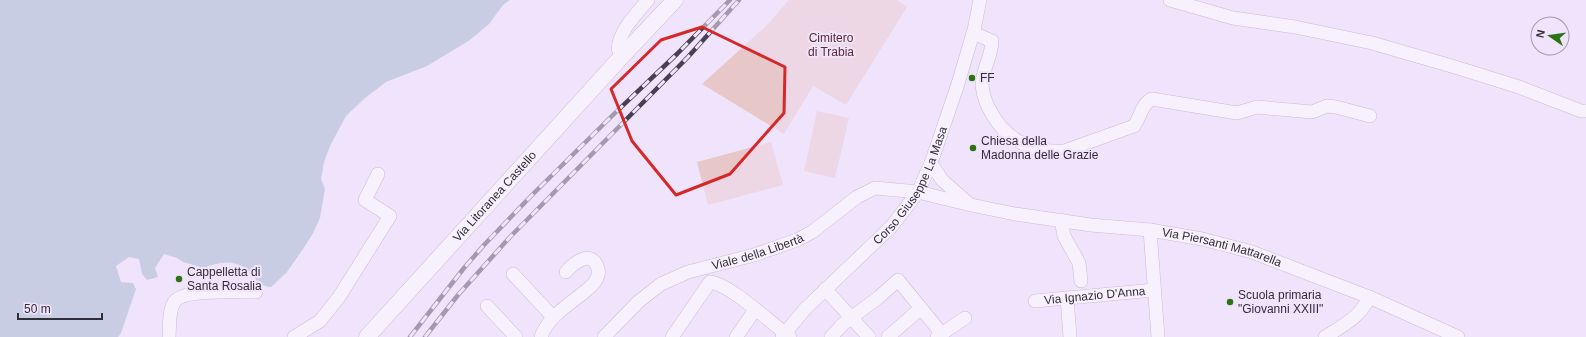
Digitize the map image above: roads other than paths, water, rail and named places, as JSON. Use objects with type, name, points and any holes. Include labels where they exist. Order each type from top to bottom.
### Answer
[{"type":"main road","name":"Via Litoranea Castello","points":[[367,337],[623,55],[675,0]]},
{"type":"street","points":[[623,55],[618,49],[618,42],[624,30],[648,0]]},
{"type":"street","name":"Corso Giuseppe La Masa","points":[[785,336],[805,309],[891,227],[918,192],[931,163],[957,87],[973,33],[980,0]]},
{"type":"street","points":[[1170,0],[1234,18],[1295,27],[1372,43],[1530,90],[1581,111],[1586,111]]},
{"type":"street","points":[[973,33],[992,41],[992,47],[982,84],[983,94],[990,111],[1001,129],[1010,137],[1029,147],[1054,152],[1064,151],[1134,126],[1138,121],[1145,104],[1152,99],[1237,113],[1257,107],[1312,112],[1327,106],[1370,116]]},
{"type":"street","points":[[931,163],[942,180],[971,205]]},
{"type":"street","points":[[294,337],[320,321],[339,297],[390,216],[365,200],[378,174]]},
{"type":"street","name":"Viale della Libertà","points":[[604,337],[638,302],[661,284],[675,277],[754,255],[797,240],[812,232],[856,197],[875,188],[918,192],[971,205]]},
{"type":"street","name":"Via Piersanti Mattarella","points":[[971,205],[1091,225],[1150,230],[1202,238],[1252,252],[1369,297],[1458,337]]},
{"type":"street","points":[[1061,220],[1064,236],[1079,264],[1081,281]]},
{"type":"street","points":[[1150,230],[1158,337]]},
{"type":"street","points":[[542,337],[553,317],[594,283],[599,274],[595,262],[591,259],[584,258],[574,262],[566,272]]},
{"type":"street","points":[[513,274],[553,317]]},
{"type":"street","points":[[831,337],[851,318],[879,297],[898,280],[940,336],[965,318]]},
{"type":"street","points":[[672,337],[710,282],[718,283],[755,310],[785,336]]},
{"type":"street","points":[[826,289],[869,337]]},
{"type":"street","name":"Via Ignazio D'Anna","points":[[1035,301],[1154,290]]},
{"type":"street","points":[[169,337],[172,306],[176,299],[182,296],[210,292],[256,292]]},
{"type":"street","points":[[1325,337],[1360,313],[1366,306],[1369,297]]},
{"type":"street","points":[[1067,298],[1070,337]]},
{"type":"street","points":[[488,306],[516,337]]},
{"type":"street","points":[[888,337],[920,308]]},
{"type":"street","points":[[736,337],[755,310]]},
{"type":"water","points":[[0,0],[510,0],[503,5],[489,24],[470,40],[427,66],[386,82],[365,98],[346,116],[330,146],[324,162],[321,179],[325,189],[320,218],[312,235],[287,272],[271,287],[260,283],[246,269],[237,264],[220,263],[204,268],[183,262],[177,258],[164,254],[155,268],[158,277],[147,280],[142,274],[139,259],[129,257],[116,266],[121,282],[133,283],[136,289],[121,333],[118,337],[0,337]]},
{"type":"railway","points":[[410,337],[484,245],[533,194],[677,54],[730,0]]},
{"type":"railway","points":[[425,337],[458,295],[510,237],[688,57],[739,0]]},
{"type":"place","name":"FF","points":[[972,78]]},
{"type":"place","name":"Chiesa della Madonna delle Grazie","points":[[973,148]]},
{"type":"place","name":"Cappelletta di Santa Rosalia","points":[[179,279]]},
{"type":"place","name":"Scuola primaria \"Giovanni XXIII\"","points":[[1230,302]]},
{"type":"park label","name":"Cimitero di Trabia","points":[[831,45]]}]
